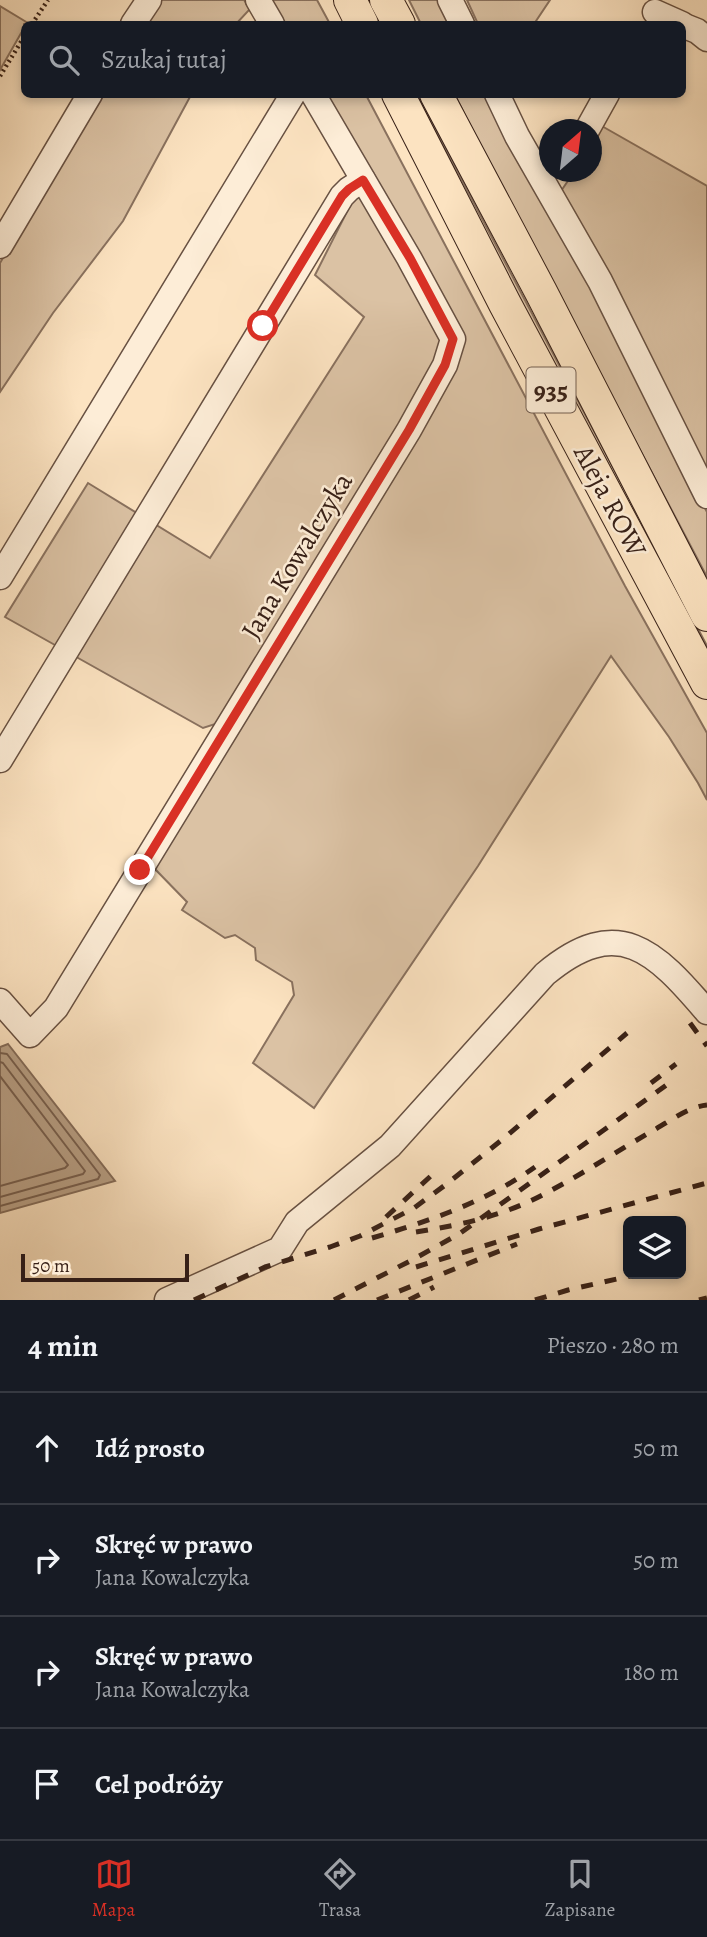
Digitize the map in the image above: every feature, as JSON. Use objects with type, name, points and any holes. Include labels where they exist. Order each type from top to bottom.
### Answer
[{"type":"main road","points":[[349,0],[360,21]]},
{"type":"main road","points":[[386,0],[397,21]]},
{"type":"main road","name":"Aleja ROW","points":[[400,98],[505,304],[707,683]]},
{"type":"main road","name":"Aleja ROW","points":[[438,98],[707,615]]},
{"type":"street","points":[[135,21],[149,0]]},
{"type":"street","points":[[258,0],[270,21]]},
{"type":"street","points":[[450,0],[460,21]]},
{"type":"street","points":[[654,12],[673,21]]},
{"type":"street","points":[[686,27],[707,39]]},
{"type":"street","points":[[0,246],[88,98]]},
{"type":"street","points":[[0,577],[291,98]]},
{"type":"street","name":"Jana Kowalczyka","points":[[0,1001],[30,1035],[56,1007],[409,430],[445,365],[453,339],[410,258],[315,98]]},
{"type":"street","points":[[500,98],[539,156]]},
{"type":"street","points":[[593,119],[605,98]]},
{"type":"street","points":[[0,761],[342,196],[363,180]]},
{"type":"street","points":[[556,182],[600,281],[707,496]]},
{"type":"street","points":[[167,1300],[280,1249],[298,1222],[390,1146],[545,974],[564,958],[589,946],[611,942],[630,945],[655,958],[678,978],[707,1012]]},
{"type":"path","points":[[34,21],[48,0]]},
{"type":"path","points":[[0,76],[21,42]]},
{"type":"shaded area","points":[[153,0],[244,0],[250,9],[239,21],[140,21]]},
{"type":"shaded area","points":[[265,0],[317,0],[328,21],[278,21]]},
{"type":"shaded area","points":[[409,0],[442,0],[452,21],[420,21]]},
{"type":"shaded area","points":[[467,0],[550,0],[536,21],[477,21]]},
{"type":"shaded area","points":[[0,6],[25,21],[21,21],[21,33],[0,70]]},
{"type":"shaded area","points":[[96,98],[189,98],[123,221],[53,313],[0,392],[0,263]]},
{"type":"shaded area","points":[[322,98],[368,98],[625,586],[707,733],[707,800],[669,737],[611,656],[478,866],[314,1108],[253,1063],[294,995],[292,982],[256,960],[255,948],[235,935],[225,938],[182,910],[187,902],[153,867],[246,714],[203,728],[5,617],[88,483],[210,558],[364,317],[315,275],[363,180]]},
{"type":"shaded area","points":[[411,98],[419,98],[707,646],[707,660]]},
{"type":"shaded area","points":[[456,98],[491,98],[569,244],[707,512],[707,577]]},
{"type":"shaded area","points":[[602,126],[707,186],[707,480],[559,194],[567,182],[602,182]]},
{"type":"water","points":[[8,1044],[115,1181],[0,1213],[0,1047]]},
{"type":"railway","points":[[690,1023],[707,1046]]},
{"type":"railway","points":[[194,1300],[265,1267],[360,1236],[414,1208],[503,1139],[627,1033]]},
{"type":"railway","points":[[651,1083],[676,1064]]},
{"type":"railway","points":[[334,1300],[459,1234],[672,1081]]},
{"type":"railway","points":[[416,1232],[484,1218],[516,1207],[575,1177],[679,1115],[707,1105]]},
{"type":"railway","points":[[372,1238],[477,1200],[535,1167]]},
{"type":"railway","points":[[386,1217],[433,1174]]},
{"type":"railway","points":[[416,1267],[539,1229],[707,1183]]},
{"type":"railway","points":[[377,1300],[517,1244]]},
{"type":"railway","points":[[535,1300],[623,1278]]},
{"type":"railway","points":[[409,1300],[434,1287]]},
{"type":"railway","points":[[699,1300],[707,1298]]},
{"type":"route","points":[[140,870],[409,430],[445,365],[453,339],[410,258],[363,180],[342,196],[263,326]]}]
